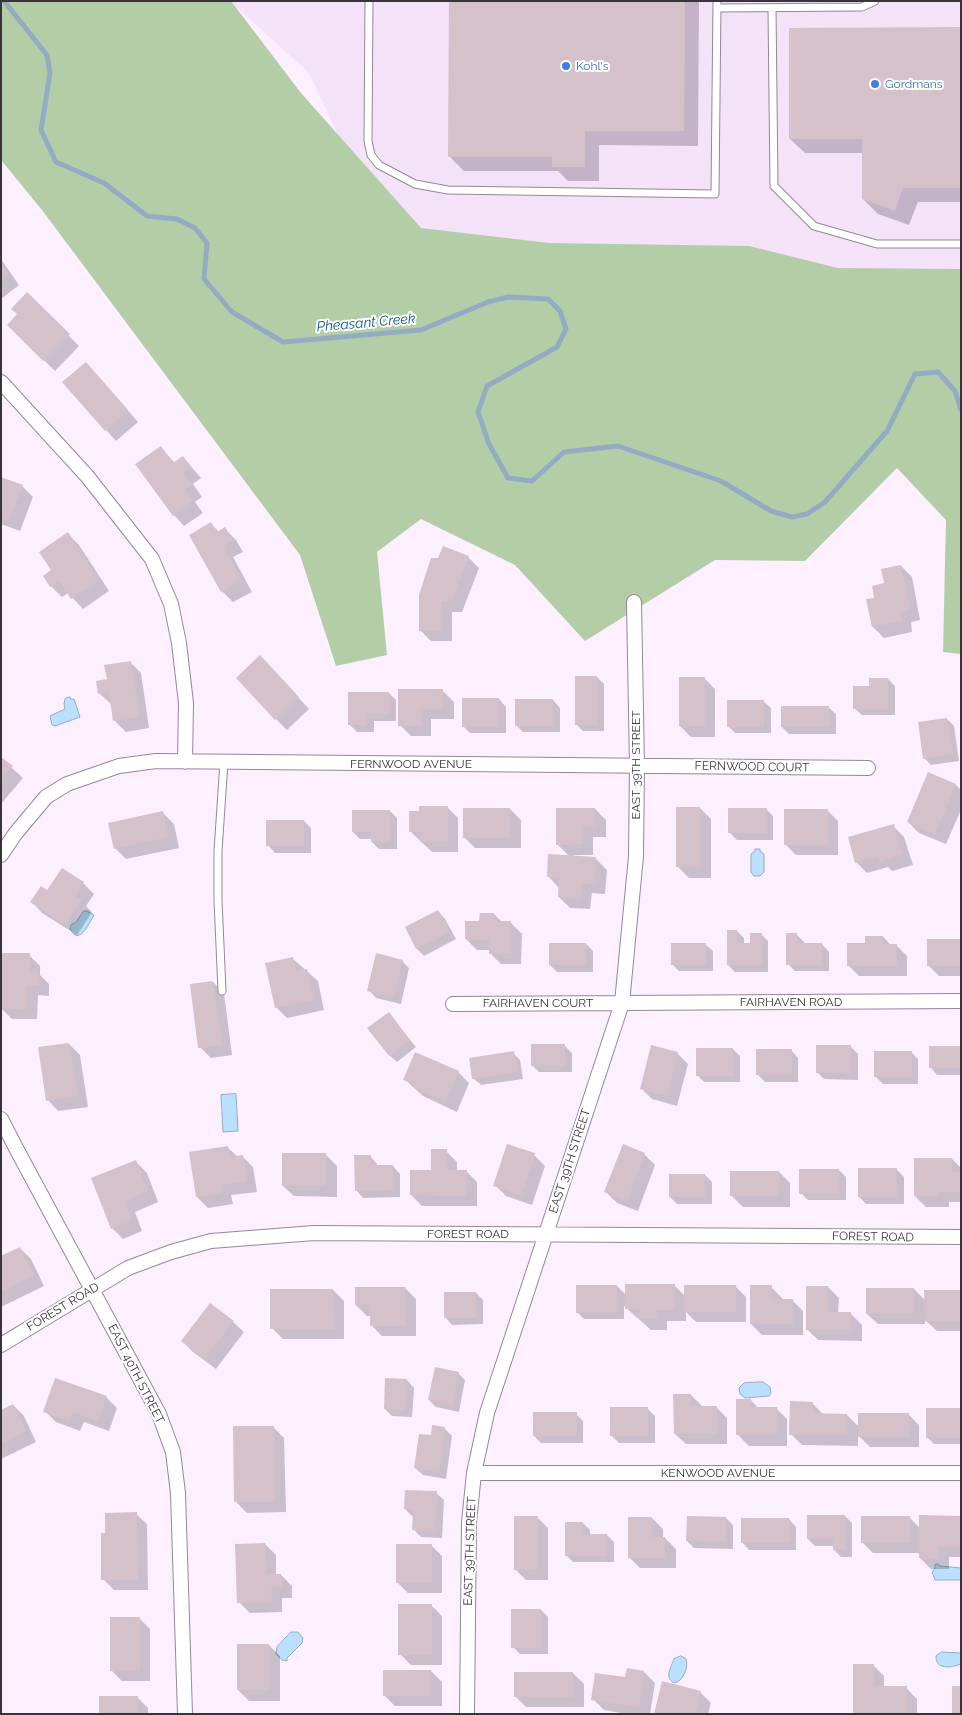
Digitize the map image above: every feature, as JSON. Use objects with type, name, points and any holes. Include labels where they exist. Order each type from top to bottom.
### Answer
[{"type":"street","points":[[1,382],[88,476],[152,559],[172,604],[186,703],[185,762],[156,761],[119,766],[67,784],[46,797],[15,834],[1,855]]},
{"type":"street","name":"EAST 39TH STREET","points":[[468,1714],[469,1522],[474,1473],[487,1413],[622,1003],[636,856],[637,766],[634,602]]},
{"type":"street","name":"FERNWOOD AVENUE","points":[[185,762],[637,766]]},
{"type":"street","name":"FERNWOOD COURT","points":[[637,766],[868,768]]},
{"type":"street","name":"FAIRHAVEN ROAD","points":[[622,1003],[961,1002]]},
{"type":"street","name":"FAIRHAVEN COURT","points":[[453,1004],[622,1003]]},
{"type":"street","name":"EAST 40TH STREET","points":[[1,1118],[159,1414],[173,1452],[178,1493],[185,1714]]},
{"type":"street","name":"FOREST ROAD","points":[[1,1345],[128,1268],[172,1252],[211,1241],[314,1233],[961,1238]]},
{"type":"street","name":"KENWOOD AVENUE","points":[[474,1473],[961,1473]]},
{"type":"lane","points":[[369,1],[368,141],[371,155],[379,165],[415,184],[448,190],[715,194],[717,5],[772,8],[862,7],[876,1]]},
{"type":"lane","points":[[772,8],[774,186],[814,226],[877,244],[961,244]]},
{"type":"lane","points":[[222,991],[218,861],[224,762]]},
{"type":"shaded area","points":[[230,1],[961,1],[961,311],[421,304],[309,73]]},
{"type":"green space","points":[[1,1],[231,1],[301,93],[421,228],[549,243],[749,246],[838,268],[961,269],[961,654],[943,652],[946,520],[897,468],[805,561],[715,560],[585,641],[515,565],[421,519],[377,552],[387,655],[336,666],[300,555],[42,210],[1,160]]},
{"type":"water","points":[[70,697],[74,699],[80,717],[55,726],[52,725],[50,716],[65,709],[65,699]]},
{"type":"water","points":[[755,849],[760,849],[764,854],[764,872],[760,876],[754,876],[751,872],[751,854]]},
{"type":"water","points":[[84,911],[94,915],[89,925],[80,935],[73,934],[70,929],[71,925],[76,922]]},
{"type":"water","points":[[236,1094],[238,1131],[223,1132],[221,1095]]},
{"type":"water","points":[[763,1382],[770,1387],[771,1393],[769,1396],[745,1398],[740,1394],[739,1388],[744,1383]]},
{"type":"water","points":[[938,1564],[940,1566],[961,1568],[961,1580],[935,1580],[932,1572],[935,1565]]},
{"type":"water","points":[[291,1632],[298,1632],[303,1638],[302,1643],[287,1658],[287,1661],[282,1660],[276,1654],[277,1647]]},
{"type":"water","points":[[942,1652],[961,1654],[961,1664],[948,1667],[941,1666],[936,1661],[936,1656]]},
{"type":"water","points":[[681,1656],[686,1659],[686,1670],[683,1677],[674,1683],[669,1678],[669,1672],[674,1659]]},
{"type":"building","name":"Kohl's","points":[[449,1],[685,1],[684,131],[585,131],[585,167],[552,167],[552,157],[448,157]]},
{"type":"building","name":"Gordmans","points":[[961,27],[961,188],[903,188],[895,211],[862,199],[862,139],[789,139],[789,28]]},
{"type":"building","points":[[1,264],[9,273],[1,280]]},
{"type":"building","points":[[27,292],[70,334],[43,361],[7,325],[17,314],[11,309]]},
{"type":"building","points":[[86,362],[128,410],[105,431],[62,382]]},
{"type":"building","points":[[161,446],[173,463],[183,456],[191,467],[183,473],[192,485],[185,490],[193,501],[173,516],[135,464]]},
{"type":"building","points":[[1,477],[23,485],[9,521],[1,518]]},
{"type":"building","points":[[211,522],[217,532],[225,527],[233,540],[223,546],[242,580],[221,592],[189,535]]},
{"type":"building","points":[[68,532],[99,580],[71,599],[59,581],[50,587],[43,576],[51,570],[39,552]]},
{"type":"building","points":[[443,546],[469,556],[451,601],[441,601],[441,631],[419,631],[419,595],[431,558],[438,558]]},
{"type":"building","points":[[901,565],[910,609],[900,611],[902,621],[872,627],[866,599],[874,598],[872,586],[884,583],[881,569]]},
{"type":"building","points":[[260,655],[299,697],[275,720],[236,678]]},
{"type":"building","points":[[131,661],[139,717],[113,721],[109,692],[98,694],[96,681],[107,679],[104,665]]},
{"type":"building","points":[[575,676],[597,676],[597,725],[575,725]]},
{"type":"building","points":[[679,677],[705,677],[705,726],[679,726]]},
{"type":"building","points":[[869,678],[888,678],[888,709],[853,709],[853,686],[869,686]]},
{"type":"building","points":[[398,689],[443,689],[443,709],[421,709],[421,726],[398,726]]},
{"type":"building","points":[[348,692],[389,692],[389,714],[367,714],[367,725],[348,725]]},
{"type":"building","points":[[462,698],[499,698],[499,727],[462,727]]},
{"type":"building","points":[[515,699],[553,699],[553,726],[515,726]]},
{"type":"building","points":[[727,700],[764,700],[764,727],[727,727]]},
{"type":"building","points":[[781,706],[829,706],[829,727],[781,727]]},
{"type":"building","points":[[947,718],[953,754],[923,759],[918,722]]},
{"type":"building","points":[[1,757],[13,766],[1,780]]},
{"type":"building","points":[[928,772],[956,784],[935,834],[907,822]]},
{"type":"building","points":[[419,806],[448,806],[448,842],[420,842],[420,832],[409,832],[409,811],[419,811]]},
{"type":"building","points":[[676,807],[700,807],[700,867],[676,867]]},
{"type":"building","points":[[463,808],[510,808],[510,838],[463,838]]},
{"type":"building","points":[[556,808],[595,808],[595,827],[583,827],[583,844],[556,845]]},
{"type":"building","points":[[728,808],[767,808],[767,833],[728,833]]},
{"type":"building","points":[[784,809],[828,809],[828,845],[784,845]]},
{"type":"building","points":[[352,810],[390,810],[390,842],[371,842],[371,832],[352,832]]},
{"type":"building","points":[[163,811],[168,837],[114,849],[108,823]]},
{"type":"building","points":[[266,820],[304,820],[304,846],[266,846]]},
{"type":"building","points":[[894,824],[902,854],[880,861],[878,856],[855,863],[848,837]]},
{"type":"building","points":[[548,854],[596,857],[595,884],[581,883],[580,899],[558,897],[559,877],[547,877]]},
{"type":"building","points":[[62,868],[84,882],[75,896],[81,900],[65,925],[30,902],[41,886],[47,890]]},
{"type":"building","points":[[438,910],[450,932],[416,949],[405,927]]},
{"type":"building","points":[[480,913],[494,913],[494,921],[511,921],[511,954],[489,954],[489,940],[465,939],[465,921],[479,921]]},
{"type":"building","points":[[727,930],[737,930],[737,943],[750,943],[750,933],[762,933],[762,965],[727,965]]},
{"type":"building","points":[[786,933],[797,933],[797,943],[822,943],[822,965],[786,965]]},
{"type":"building","points":[[865,936],[883,936],[883,944],[897,944],[897,966],[847,966],[847,943],[865,943]]},
{"type":"building","points":[[927,939],[961,939],[961,966],[927,966]]},
{"type":"building","points":[[549,943],[586,943],[586,965],[549,965]]},
{"type":"building","points":[[671,943],[706,943],[706,965],[671,965]]},
{"type":"building","points":[[1,953],[30,953],[30,971],[39,972],[39,985],[27,985],[27,1009],[1,1008]]},
{"type":"building","points":[[376,953],[403,960],[394,997],[367,991]]},
{"type":"building","points":[[293,957],[296,971],[307,969],[314,1000],[275,1008],[265,963]]},
{"type":"building","points":[[213,981],[222,1045],[198,1048],[190,984]]},
{"type":"building","points":[[389,1012],[410,1040],[389,1056],[367,1028]]},
{"type":"building","points":[[69,1043],[78,1096],[46,1101],[38,1047]]},
{"type":"building","points":[[531,1044],[565,1044],[565,1066],[531,1066]]},
{"type":"building","points":[[651,1045],[678,1052],[667,1096],[640,1089]]},
{"type":"building","points":[[816,1045],[851,1045],[851,1073],[816,1073]]},
{"type":"building","points":[[929,1046],[961,1046],[961,1068],[929,1068]]},
{"type":"building","points":[[696,1048],[733,1048],[733,1076],[696,1076]]},
{"type":"building","points":[[756,1049],[792,1049],[792,1075],[756,1075]]},
{"type":"building","points":[[514,1051],[517,1072],[472,1079],[469,1058]]},
{"type":"building","points":[[874,1051],[912,1051],[912,1077],[874,1077]]},
{"type":"building","points":[[415,1052],[459,1071],[446,1101],[411,1086],[412,1083],[403,1080]]},
{"type":"building","points":[[507,1144],[535,1153],[522,1195],[493,1186]]},
{"type":"building","points":[[623,1144],[645,1153],[627,1201],[604,1192]]},
{"type":"building","points":[[228,1146],[230,1157],[243,1155],[247,1181],[221,1185],[222,1193],[196,1197],[189,1152]]},
{"type":"building","points":[[431,1149],[447,1149],[447,1170],[467,1170],[466,1196],[410,1195],[410,1170],[431,1170]]},
{"type":"building","points":[[282,1153],[326,1153],[326,1186],[282,1186]]},
{"type":"building","points":[[354,1155],[371,1155],[371,1165],[393,1165],[393,1190],[355,1191]]},
{"type":"building","points":[[914,1158],[952,1158],[952,1172],[961,1172],[961,1192],[939,1192],[939,1196],[914,1196]]},
{"type":"building","points":[[136,1160],[148,1191],[125,1201],[132,1220],[111,1229],[91,1178]]},
{"type":"building","points":[[858,1168],[897,1168],[897,1197],[858,1197]]},
{"type":"building","points":[[799,1169],[839,1169],[839,1194],[799,1194]]},
{"type":"building","points":[[730,1171],[779,1171],[779,1196],[730,1196]]},
{"type":"building","points":[[669,1174],[705,1174],[705,1197],[669,1197]]},
{"type":"building","points":[[20,1247],[34,1275],[1,1291],[1,1256]]},
{"type":"building","points":[[625,1284],[675,1284],[675,1310],[657,1310],[657,1319],[639,1319],[639,1309],[625,1309]]},
{"type":"building","points":[[576,1285],[617,1285],[617,1313],[576,1313]]},
{"type":"building","points":[[684,1285],[736,1285],[736,1312],[684,1312]]},
{"type":"building","points":[[750,1285],[772,1285],[772,1299],[793,1299],[793,1324],[750,1324]]},
{"type":"building","points":[[806,1286],[828,1286],[828,1312],[851,1312],[851,1330],[806,1330]]},
{"type":"building","points":[[355,1287],[405,1287],[405,1326],[370,1326],[370,1305],[355,1305]]},
{"type":"building","points":[[866,1288],[914,1288],[914,1314],[866,1314]]},
{"type":"building","points":[[270,1289],[333,1289],[334,1329],[270,1329]]},
{"type":"building","points":[[924,1290],[961,1290],[961,1321],[925,1321]]},
{"type":"building","points":[[444,1292],[476,1292],[476,1318],[444,1318]]},
{"type":"building","points":[[210,1303],[234,1321],[204,1359],[181,1341]]},
{"type":"building","points":[[435,1367],[459,1372],[452,1405],[428,1400]]},
{"type":"building","points":[[55,1378],[107,1396],[98,1421],[73,1412],[70,1421],[43,1412]]},
{"type":"building","points":[[385,1378],[407,1379],[405,1410],[384,1409]]},
{"type":"building","points":[[673,1394],[691,1394],[691,1406],[717,1406],[717,1434],[674,1434]]},
{"type":"building","points":[[736,1399],[751,1399],[751,1407],[777,1407],[777,1435],[736,1435]]},
{"type":"building","points":[[790,1401],[813,1402],[813,1413],[847,1414],[847,1435],[789,1435]]},
{"type":"building","points":[[13,1404],[26,1431],[1,1443],[1,1410]]},
{"type":"building","points":[[610,1407],[648,1407],[648,1436],[610,1436]]},
{"type":"building","points":[[926,1408],[961,1408],[961,1438],[926,1438]]},
{"type":"building","points":[[533,1412],[577,1412],[577,1436],[533,1436]]},
{"type":"building","points":[[858,1413],[909,1413],[909,1437],[858,1437]]},
{"type":"building","points":[[432,1425],[445,1427],[439,1472],[414,1468],[419,1434],[431,1435]]},
{"type":"building","points":[[233,1426],[274,1426],[275,1502],[234,1502]]},
{"type":"building","points":[[405,1490],[437,1491],[435,1532],[412,1530],[413,1510],[404,1509]]},
{"type":"building","points":[[137,1512],[138,1580],[101,1580],[101,1533],[105,1533],[105,1513]]},
{"type":"building","points":[[807,1515],[845,1515],[845,1550],[833,1550],[833,1539],[807,1539]]},
{"type":"building","points":[[919,1515],[961,1516],[961,1547],[938,1546],[938,1559],[919,1558]]},
{"type":"building","points":[[514,1516],[538,1516],[538,1570],[514,1570]]},
{"type":"building","points":[[687,1516],[726,1517],[726,1542],[686,1541]]},
{"type":"building","points":[[861,1516],[910,1516],[910,1543],[861,1543]]},
{"type":"building","points":[[628,1517],[652,1517],[652,1537],[665,1537],[665,1558],[628,1558]]},
{"type":"building","points":[[741,1518],[789,1518],[789,1543],[741,1543]]},
{"type":"building","points":[[565,1522],[583,1522],[583,1534],[607,1534],[607,1556],[565,1556]]},
{"type":"building","points":[[265,1543],[266,1574],[281,1574],[282,1587],[271,1587],[272,1602],[237,1603],[235,1544]]},
{"type":"building","points":[[396,1544],[432,1544],[432,1583],[396,1583]]},
{"type":"building","points":[[398,1604],[432,1604],[432,1655],[398,1655]]},
{"type":"building","points":[[511,1609],[541,1609],[541,1648],[511,1648]]},
{"type":"building","points":[[110,1617],[140,1617],[140,1671],[110,1671]]},
{"type":"building","points":[[237,1644],[269,1644],[269,1690],[237,1690]]},
{"type":"building","points":[[853,1664],[874,1664],[874,1686],[907,1686],[907,1713],[853,1713]]},
{"type":"building","points":[[627,1668],[644,1671],[639,1707],[591,1700],[595,1673],[625,1677]]},
{"type":"building","points":[[383,1670],[431,1670],[431,1696],[383,1696]]},
{"type":"building","points":[[514,1672],[573,1672],[573,1697],[514,1697]]},
{"type":"building","points":[[662,1681],[701,1691],[695,1714],[654,1714]]},
{"type":"building","points":[[952,1686],[961,1686],[961,1714],[952,1714]]},
{"type":"building","points":[[99,1696],[138,1696],[138,1714],[99,1714]]},
{"type":"waterway","name":"Pheasant Creek","points":[[4,1],[47,55],[50,73],[41,130],[56,162],[104,183],[147,216],[177,219],[195,228],[207,243],[204,279],[232,312],[283,342],[421,330],[488,302],[508,297],[548,299],[560,311],[566,329],[557,347],[487,386],[478,412],[489,444],[508,478],[532,481],[564,452],[618,446],[721,481],[771,511],[792,517],[807,514],[825,502],[887,431],[915,374],[938,372],[955,391],[961,410]]},
{"type":"place","name":"Kohl's","points":[[566,66]]},
{"type":"place","name":"Gordmans","points":[[875,84]]}]
